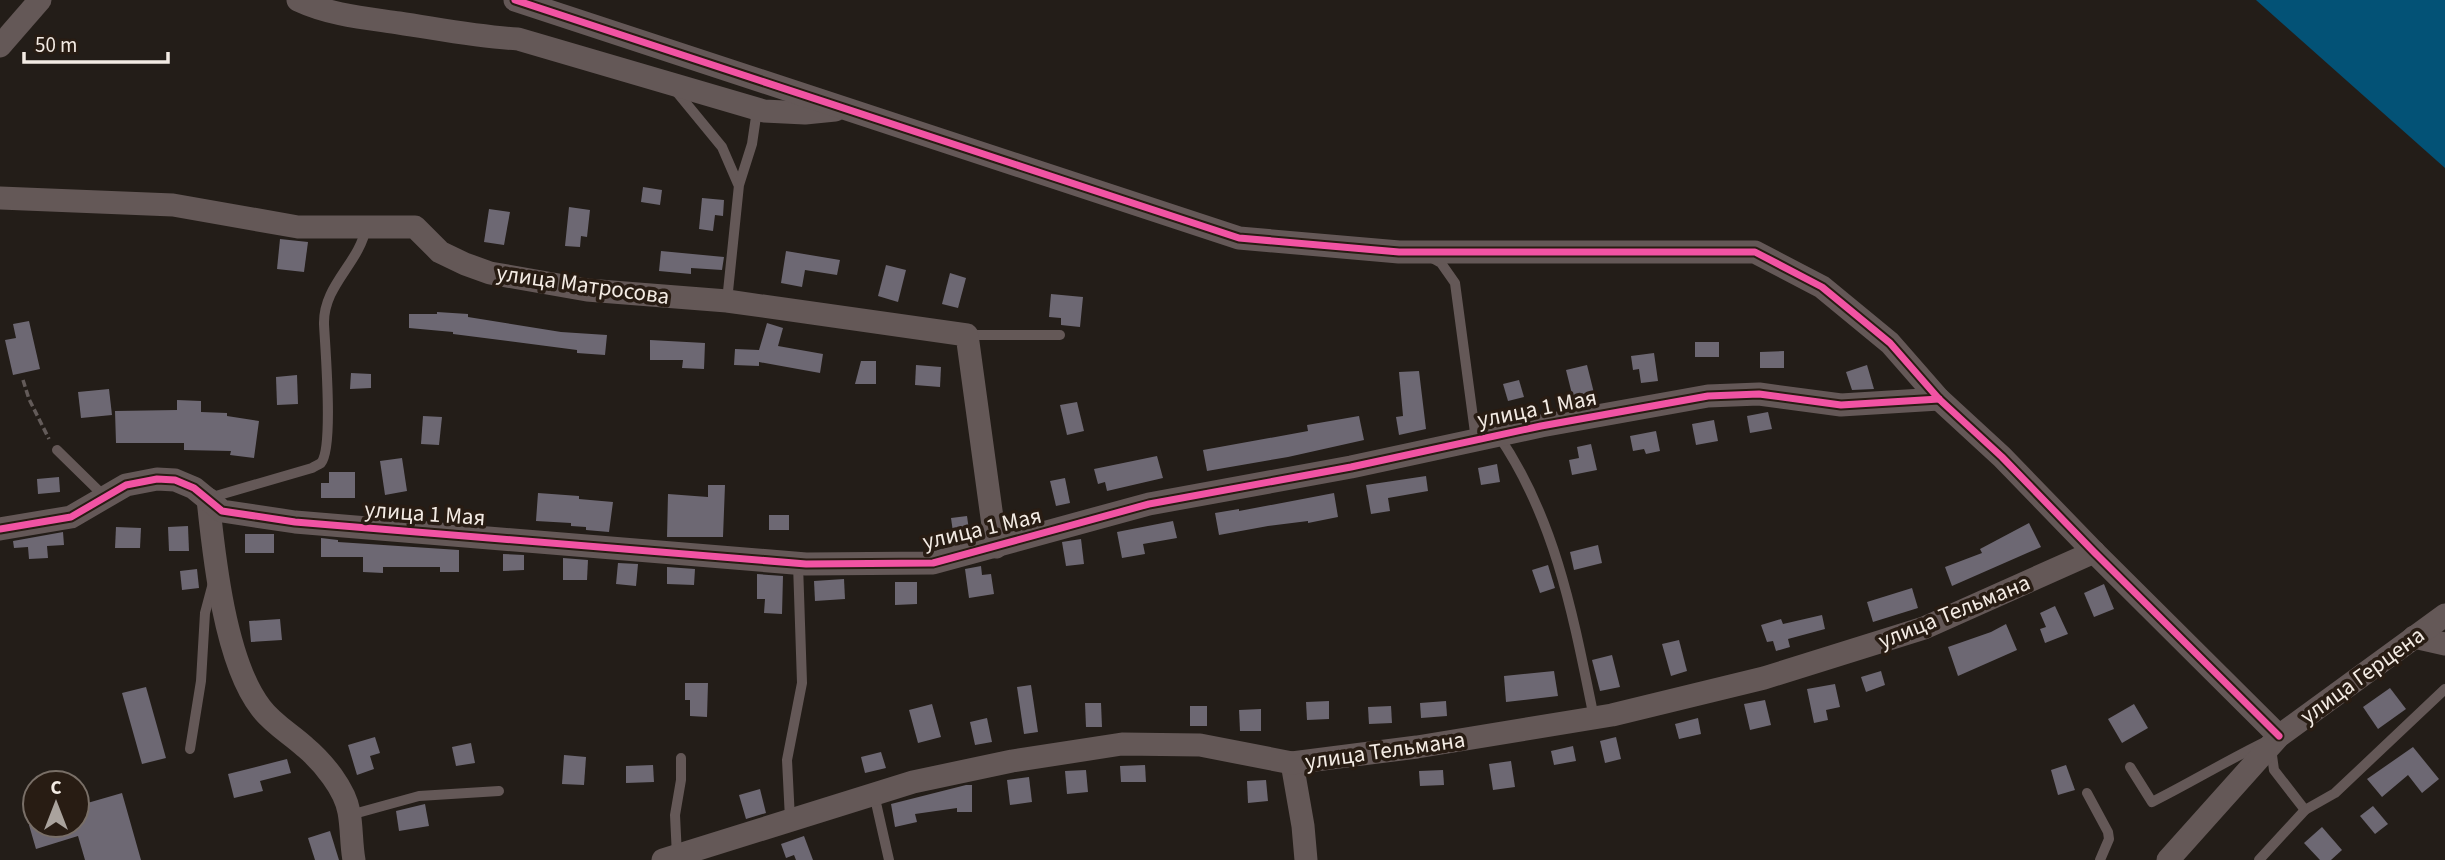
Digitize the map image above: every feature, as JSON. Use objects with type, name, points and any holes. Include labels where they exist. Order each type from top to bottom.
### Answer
[{"type":"street","points":[[0,46],[40,0]]},
{"type":"street","points":[[298,0],[344,15],[478,37],[518,39],[757,110],[786,114],[845,109]]},
{"type":"street","points":[[514,0],[1239,237],[1399,252],[1755,252],[1822,287],[1889,343],[1939,399],[2002,457],[2275,741]]},
{"type":"street","name":"улица Матросова","points":[[0,198],[173,205],[298,227],[415,227],[440,252],[490,272],[587,290],[727,301],[967,335]]},
{"type":"street","points":[[967,335],[996,547]]},
{"type":"street","name":"улица 1 Мая","points":[[0,529],[71,517],[126,485],[157,479],[175,480],[194,488],[222,511],[295,522],[798,564],[933,563],[1149,504],[1708,396],[1759,394],[1841,405],[1939,399]]},
{"type":"street","points":[[208,499],[216,572],[239,666],[260,708],[307,748],[333,778],[350,815],[354,860]]},
{"type":"street","name":"улица Тельмана","points":[[670,858],[913,782],[1012,761],[1122,744],[1200,745],[1293,763],[1417,747],[1594,718],[1764,678],[1924,628],[2094,552]]},
{"type":"street","name":"улица Герцена","points":[[2168,860],[2263,768],[2275,741],[2445,615]]},
{"type":"street","points":[[2414,637],[2445,644]]},
{"type":"street","points":[[1293,763],[1306,860]]},
{"type":"lane","points":[[670,84],[722,147],[739,185]]},
{"type":"lane","points":[[727,301],[739,185],[752,144],[757,110]]},
{"type":"lane","points":[[208,499],[321,463],[325,455],[327,435],[324,320],[327,304],[333,288],[364,242],[366,227]]},
{"type":"lane","points":[[1421,252],[1441,263],[1455,283],[1487,437],[1520,470],[1565,582],[1594,718]]},
{"type":"lane","points":[[967,335],[1060,335]]},
{"type":"lane","points":[[57,450],[105,497]]},
{"type":"lane","points":[[790,820],[787,760],[802,683],[798,564]]},
{"type":"lane","points":[[190,749],[201,681],[205,613],[216,572]]},
{"type":"lane","points":[[2259,860],[2305,810],[2335,793],[2445,689]]},
{"type":"lane","points":[[2130,767],[2152,802],[2188,784],[2217,765],[2275,741]]},
{"type":"lane","points":[[670,858],[681,780],[681,758]]},
{"type":"lane","points":[[2263,768],[2305,810]]},
{"type":"lane","points":[[350,815],[419,796],[499,791]]},
{"type":"lane","points":[[2087,793],[2108,832],[2109,839],[2100,860]]},
{"type":"lane","points":[[874,794],[889,860]]},
{"type":"path","points":[[23,380],[38,418],[57,450]]},
{"type":"water","points":[[2256,0],[2445,0],[2445,168]]},
{"type":"building","points":[[643,187],[662,190],[660,205],[641,202]]},
{"type":"building","points":[[702,198],[724,200],[723,216],[715,215],[713,231],[699,229]]},
{"type":"building","points":[[569,207],[590,210],[587,237],[581,236],[580,247],[565,246]]},
{"type":"building","points":[[489,209],[510,212],[504,245],[484,242]]},
{"type":"building","points":[[280,239],[308,242],[304,272],[277,269]]},
{"type":"building","points":[[661,251],[724,257],[722,270],[691,268],[691,274],[659,271]]},
{"type":"building","points":[[786,251],[840,260],[837,275],[805,270],[802,287],[781,283]]},
{"type":"building","points":[[886,265],[906,270],[898,302],[878,296]]},
{"type":"building","points":[[950,273],[966,278],[958,308],[942,304]]},
{"type":"building","points":[[1051,294],[1083,297],[1080,327],[1061,325],[1061,318],[1049,317]]},
{"type":"building","points":[[409,314],[468,314],[468,317],[561,332],[607,335],[605,355],[409,328]]},
{"type":"building","points":[[29,321],[40,369],[13,375],[5,340],[16,338],[13,324]]},
{"type":"building","points":[[767,323],[783,328],[778,346],[823,354],[820,373],[759,362],[759,366],[734,365],[735,349],[759,350]]},
{"type":"building","points":[[650,340],[705,343],[704,369],[682,368],[683,360],[650,360]]},
{"type":"building","points":[[1695,342],[1719,342],[1719,357],[1695,357]]},
{"type":"building","points":[[1784,351],[1784,368],[1760,368],[1760,352]]},
{"type":"building","points":[[1654,353],[1658,381],[1641,383],[1639,369],[1633,370],[1631,356]]},
{"type":"building","points":[[861,361],[876,361],[876,384],[855,384]]},
{"type":"building","points":[[916,365],[941,367],[940,387],[915,385]]},
{"type":"building","points":[[1587,365],[1594,393],[1573,398],[1566,370]]},
{"type":"building","points":[[1867,365],[1874,389],[1852,390],[1846,372]]},
{"type":"building","points":[[1419,371],[1426,429],[1399,435],[1396,417],[1403,416],[1399,372]]},
{"type":"building","points":[[351,373],[371,374],[371,388],[350,389]]},
{"type":"building","points":[[297,375],[298,404],[277,405],[276,377]]},
{"type":"building","points":[[1519,380],[1524,397],[1508,401],[1503,384]]},
{"type":"building","points":[[109,389],[112,415],[81,418],[78,392]]},
{"type":"building","points":[[177,400],[201,401],[201,412],[227,413],[227,416],[259,421],[254,458],[230,455],[231,451],[184,450],[184,443],[116,443],[115,411],[177,410]]},
{"type":"building","points":[[1077,402],[1084,431],[1067,435],[1060,405]]},
{"type":"building","points":[[1768,412],[1772,429],[1750,433],[1747,416]]},
{"type":"building","points":[[423,416],[442,417],[439,445],[421,444]]},
{"type":"building","points":[[1359,416],[1364,440],[1207,471],[1203,450],[1308,431],[1307,425]]},
{"type":"building","points":[[1714,420],[1718,441],[1696,445],[1692,424]]},
{"type":"building","points":[[1656,431],[1660,451],[1646,454],[1644,449],[1633,451],[1630,436]]},
{"type":"building","points":[[1591,444],[1597,470],[1572,475],[1569,460],[1579,458],[1577,447]]},
{"type":"building","points":[[1157,456],[1163,478],[1107,491],[1105,482],[1098,484],[1094,469]]},
{"type":"building","points":[[402,458],[407,491],[385,495],[380,461]]},
{"type":"building","points":[[1497,464],[1500,482],[1481,485],[1478,468]]},
{"type":"building","points":[[329,472],[355,472],[355,498],[321,498],[321,483],[329,483]]},
{"type":"building","points":[[1426,476],[1428,491],[1388,498],[1390,511],[1371,514],[1366,485]]},
{"type":"building","points":[[59,477],[60,492],[38,494],[37,479]]},
{"type":"building","points":[[1065,478],[1070,503],[1056,506],[1050,481]]},
{"type":"building","points":[[708,485],[725,485],[723,537],[667,537],[668,494],[708,497]]},
{"type":"building","points":[[538,493],[613,502],[609,532],[586,530],[586,527],[571,526],[571,523],[536,521]]},
{"type":"building","points":[[1334,493],[1338,517],[1219,535],[1215,513]]},
{"type":"building","points":[[769,515],[789,515],[789,530],[769,530]]},
{"type":"building","points":[[967,516],[970,537],[954,539],[951,518]]},
{"type":"building","points":[[1173,521],[1177,538],[1143,544],[1145,554],[1122,558],[1117,532]]},
{"type":"building","points":[[2029,523],[2041,547],[1952,586],[1945,567],[1982,553],[1980,549]]},
{"type":"building","points":[[188,526],[189,551],[169,551],[168,527]]},
{"type":"building","points":[[116,527],[141,528],[140,548],[115,548]]},
{"type":"building","points":[[63,532],[64,545],[47,546],[48,558],[29,559],[28,547],[14,548],[13,541]]},
{"type":"building","points":[[245,534],[274,534],[274,553],[245,553]]},
{"type":"building","points":[[321,538],[338,542],[459,550],[459,572],[440,572],[440,567],[383,567],[383,573],[363,572],[363,557],[321,557]]},
{"type":"building","points":[[1081,539],[1084,564],[1066,566],[1062,542]]},
{"type":"building","points":[[1598,545],[1602,563],[1574,570],[1570,552]]},
{"type":"building","points":[[503,554],[524,555],[524,570],[503,571]]},
{"type":"building","points":[[563,558],[588,560],[587,580],[563,580]]},
{"type":"building","points":[[618,563],[638,564],[636,586],[616,584]]},
{"type":"building","points":[[1548,565],[1555,588],[1540,593],[1532,570]]},
{"type":"building","points":[[981,566],[982,575],[991,574],[994,594],[969,598],[965,569]]},
{"type":"building","points":[[667,567],[695,569],[694,585],[667,584]]},
{"type":"building","points":[[197,569],[199,588],[182,590],[180,571]]},
{"type":"building","points":[[757,574],[783,576],[782,614],[764,613],[765,599],[757,599]]},
{"type":"building","points":[[844,579],[845,599],[815,601],[814,581]]},
{"type":"building","points":[[895,582],[917,582],[917,604],[895,605]]},
{"type":"building","points":[[2104,584],[2114,609],[2094,617],[2084,593]]},
{"type":"building","points":[[1912,588],[1918,608],[1873,622],[1867,602]]},
{"type":"building","points":[[2055,606],[2068,634],[2045,643],[2040,629],[2046,627],[2040,613]]},
{"type":"building","points":[[1822,615],[1825,629],[1788,639],[1790,647],[1776,651],[1773,641],[1767,642],[1761,625],[1781,619],[1783,624]]},
{"type":"building","points":[[280,619],[282,640],[251,642],[249,621]]},
{"type":"building","points":[[2006,624],[2017,650],[1958,676],[1948,647]]},
{"type":"building","points":[[1679,640],[1687,671],[1671,676],[1662,644]]},
{"type":"building","points":[[1612,655],[1620,687],[1600,691],[1592,660]]},
{"type":"building","points":[[1554,671],[1558,696],[1506,702],[1504,676]]},
{"type":"building","points":[[1881,671],[1885,685],[1866,692],[1861,677]]},
{"type":"building","points":[[685,683],[708,683],[707,717],[690,716],[690,700],[685,700]]},
{"type":"building","points":[[1835,684],[1840,707],[1826,710],[1828,720],[1814,723],[1807,689]]},
{"type":"building","points":[[1031,685],[1038,732],[1024,734],[1017,687]]},
{"type":"building","points":[[146,687],[166,758],[142,764],[122,693]]},
{"type":"building","points":[[2390,688],[2406,709],[2378,729],[2363,707]]},
{"type":"building","points":[[1765,700],[1771,725],[1750,730],[1744,704]]},
{"type":"building","points":[[1329,701],[1329,719],[1307,720],[1306,702]]},
{"type":"building","points":[[1446,701],[1447,716],[1421,718],[1420,703]]},
{"type":"building","points":[[1085,703],[1101,703],[1102,727],[1086,727]]},
{"type":"building","points":[[932,704],[941,737],[918,743],[909,710]]},
{"type":"building","points":[[2134,704],[2148,728],[2122,743],[2108,719]]},
{"type":"building","points":[[1190,706],[1207,706],[1207,726],[1190,726]]},
{"type":"building","points":[[1391,706],[1392,723],[1369,724],[1368,707]]},
{"type":"building","points":[[1261,709],[1261,731],[1240,731],[1239,710]]},
{"type":"building","points":[[987,718],[992,742],[975,745],[970,722]]},
{"type":"building","points":[[1698,718],[1701,734],[1679,739],[1675,724]]},
{"type":"building","points":[[375,737],[380,753],[370,756],[374,769],[357,775],[348,745]]},
{"type":"building","points":[[1616,737],[1621,759],[1605,763],[1600,741]]},
{"type":"building","points":[[471,743],[475,763],[456,766],[452,747]]},
{"type":"building","points":[[1573,746],[1576,761],[1554,765],[1551,751]]},
{"type":"building","points":[[2413,747],[2439,779],[2422,793],[2408,775],[2382,797],[2367,779]]},
{"type":"building","points":[[881,752],[886,768],[865,773],[861,757]]},
{"type":"building","points":[[564,755],[586,757],[584,785],[562,784]]},
{"type":"building","points":[[287,759],[291,773],[260,781],[263,791],[234,798],[228,774]]},
{"type":"building","points":[[1511,761],[1515,787],[1493,790],[1489,764]]},
{"type":"building","points":[[653,765],[654,782],[626,783],[626,766]]},
{"type":"building","points":[[1145,765],[1146,782],[1121,782],[1120,766]]},
{"type":"building","points":[[2066,765],[2075,790],[2058,795],[2051,770]]},
{"type":"building","points":[[1086,770],[1088,792],[1067,794],[1065,771]]},
{"type":"building","points":[[1443,770],[1444,785],[1420,786],[1419,771]]},
{"type":"building","points":[[1029,777],[1032,802],[1010,805],[1007,780]]},
{"type":"building","points":[[1266,780],[1268,801],[1248,803],[1247,781]]},
{"type":"building","points":[[972,785],[972,812],[957,812],[957,808],[915,814],[917,822],[895,827],[891,804]]},
{"type":"building","points":[[760,789],[766,813],[746,819],[739,795]]},
{"type":"building","points":[[122,793],[141,860],[85,860],[79,839],[91,839],[91,802]]},
{"type":"building","points":[[425,804],[429,826],[399,831],[396,811]]},
{"type":"building","points":[[2373,806],[2388,824],[2375,834],[2360,816]]},
{"type":"building","points":[[2322,827],[2342,850],[2331,860],[2320,860],[2304,843]]},
{"type":"building","points":[[330,831],[339,860],[315,860],[308,838]]},
{"type":"building","points":[[804,836],[813,860],[796,860],[794,855],[786,858],[781,844]]},
{"type":"building","points":[[33,839],[68,839],[36,849]]},
{"type":"cycle path","points":[[515,0],[1239,238],[1399,252],[1755,252],[1822,287],[1890,343],[1939,399],[2002,457],[2279,736]]},
{"type":"cycle path","points":[[0,529],[71,517],[126,485],[157,479],[175,480],[194,488],[222,511],[295,522],[806,564],[933,563],[1149,504],[1351,467],[1541,426],[1708,396],[1759,394],[1841,405],[1939,399]]}]
